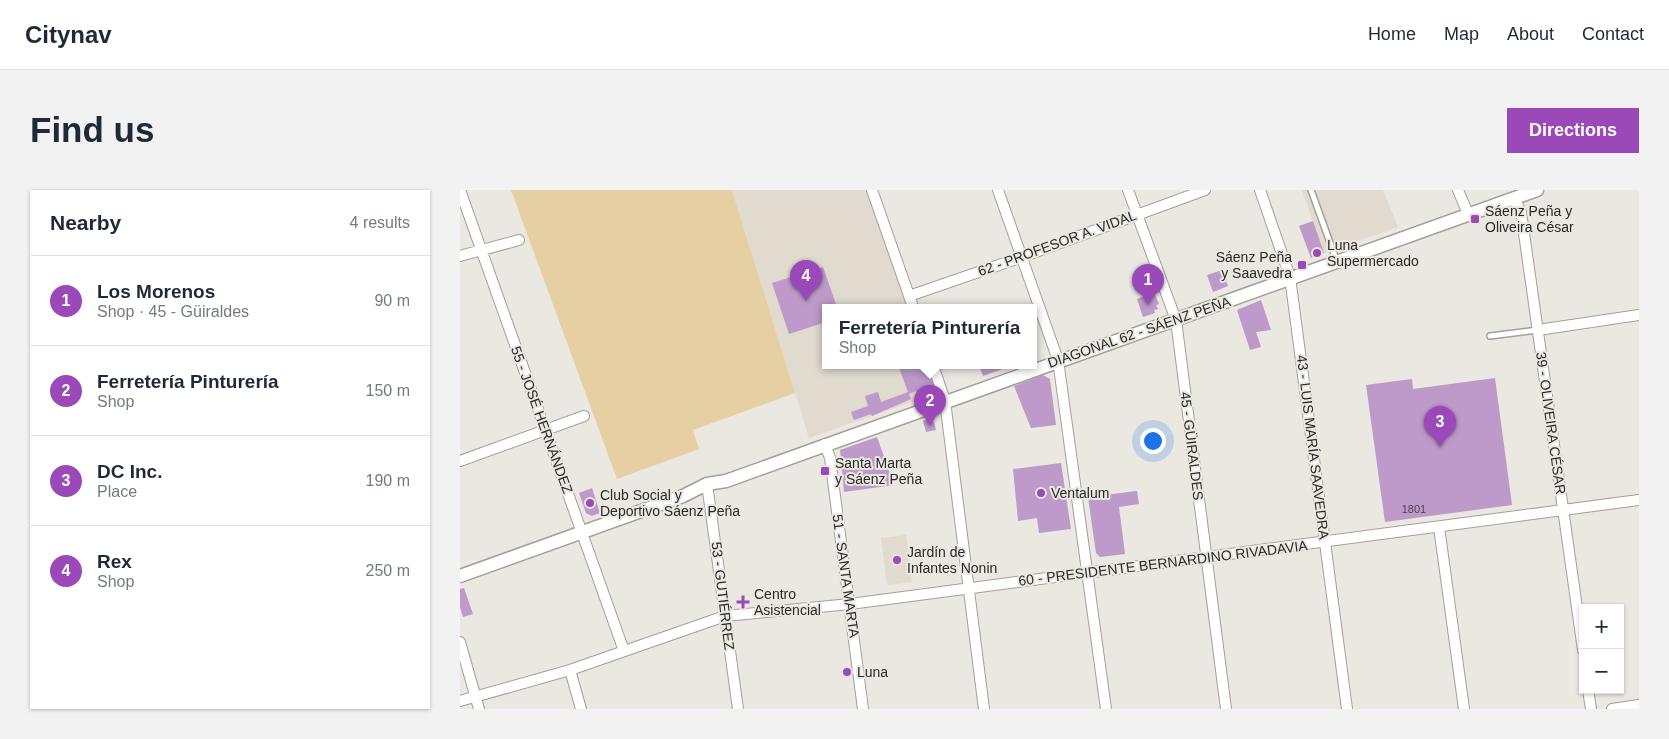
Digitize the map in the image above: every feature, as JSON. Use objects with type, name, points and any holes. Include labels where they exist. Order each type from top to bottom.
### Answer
[{"type":"street","name":"55 - JOSÉ HERNÁNDEZ","points":[[460,190],[624,651]]},
{"type":"street","points":[[872,190],[912,304]]},
{"type":"street","points":[[998,190],[1058,360],[1106,709]]},
{"type":"street","name":"45 - GÜIRALDES","points":[[1128,190],[1176,320],[1226,709]]},
{"type":"street","name":"62 - PROFESOR A. VIDAL","points":[[909,296],[1022,258],[1136,214],[1205,190]]},
{"type":"street","name":"43 - LUIS MARÍA SAAVEDRA","points":[[1260,190],[1290,277],[1347,709]]},
{"type":"street","points":[[1458,190],[1468,214]]},
{"type":"street","name":"DIAGONAL 62 - SÁENZ PEÑA","points":[[1037,368],[1176,320],[1290,277],[1337,263],[1537,190]]},
{"type":"street","name":"39 - OLIVEIRA CÉSAR","points":[[1514,198],[1521,212],[1583,649]]},
{"type":"street","points":[[460,256],[519,240]]},
{"type":"street","points":[[1538,330],[1639,315]]},
{"type":"street","points":[[934,369],[945,401],[984,709]]},
{"type":"street","name":"DIAGONAL 62 - SÁENZ PEÑA","points":[[460,576],[683,496],[707,484],[726,480],[1033,369]]},
{"type":"street","points":[[460,461],[584,416]]},
{"type":"street","name":"51 - SANTA MARTA","points":[[825,444],[830,458],[863,709]]},
{"type":"street","name":"53 - GUTIÉRREZ","points":[[707,484],[738,709]]},
{"type":"street","name":"60 - PRESIDENTE BERNARDINO RIVADAVIA","points":[[460,701],[570,670],[725,616],[850,604],[1639,500]]},
{"type":"street","points":[[1439,527],[1464,709]]},
{"type":"street","points":[[460,642],[480,709]]},
{"type":"street","points":[[570,670],[581,709]]},
{"type":"street","points":[[1589,694],[1591,709]]},
{"type":"street","points":[[1612,709],[1639,706]]},
{"type":"lane","points":[[1311,190],[1337,263]]},
{"type":"lane","points":[[1490,336],[1538,330]]},
{"type":"shaded area","points":[[511,190],[732,190],[795,393],[693,430],[699,449],[617,479]]},
{"type":"shaded area","points":[[732,190],[866,190],[907,304],[822,304],[822,369],[929,369],[936,389],[934,394],[809,438]]},
{"type":"shaded area","points":[[1302,190],[1383,190],[1398,227],[1324,253]]},
{"type":"shaded area","name":"Jardín de Infantes Nonin","points":[[906,535],[912,582],[887,585],[881,538]]},
{"type":"building","points":[[1313,221],[1324,253],[1311,258],[1299,226]]},
{"type":"building","points":[[823,267],[836,304],[822,304],[822,323],[789,334],[772,283]]},
{"type":"building","points":[[1222,270],[1228,286],[1213,292],[1207,275]]},
{"type":"building","points":[[1154,292],[1159,304],[1156,305],[1158,309],[1154,310],[1155,313],[1143,317],[1137,299]]},
{"type":"building","points":[[1261,300],[1271,330],[1256,332],[1261,347],[1250,350],[1237,310]]},
{"type":"building","points":[[899,369],[929,369],[936,389],[934,394],[919,399],[916,391],[909,394],[911,399],[872,416],[871,414],[854,420],[851,412],[868,406],[865,396],[878,392],[881,402],[908,392]]},
{"type":"building","points":[[980,369],[1003,369],[983,376]]},
{"type":"building","points":[[1043,375],[1050,379],[1056,425],[1031,428],[1014,386]]},
{"type":"building","points":[[1495,378],[1512,505],[1385,522],[1366,385],[1412,379],[1413,389]]},
{"type":"building","points":[[929,419],[934,422],[936,430],[926,432],[923,421]]},
{"type":"building","points":[[877,437],[894,485],[844,492],[840,450]]},
{"type":"building","name":"Ventalum","points":[[1061,463],[1071,529],[1039,533],[1037,518],[1018,521],[1013,469]]},
{"type":"building","name":"Club Social y Deportivo Sáenz Peña","points":[[592,488],[600,513],[592,516],[586,513],[579,493]]},
{"type":"building","points":[[1137,491],[1139,504],[1119,507],[1125,554],[1100,557],[1096,553],[1088,497]]},
{"type":"building","points":[[464,588],[473,614],[463,617],[460,607],[460,589]]},
{"type":"place","name":"Sáenz Peña y Oliveira César","points":[[1475,219]]},
{"type":"place","name":"Luna Supermercado","points":[[1317,253]]},
{"type":"place","name":"Sáenz Peña y Saavedra","points":[[1302,265]]},
{"type":"place","name":"Rex","points":[[806,301]]},
{"type":"place","name":"Los Morenos","points":[[1148,305]]},
{"type":"place","name":"Ferretería Pinturería","points":[[930,426]]},
{"type":"place","name":"DC Inc.","points":[[1440,447]]},
{"type":"place","name":"Santa Marta y Sáenz Peña","points":[[825,471]]},
{"type":"place","name":"Ventalum","points":[[1041,493]]},
{"type":"place","name":"Club Social y Deportivo Sáenz Peña","points":[[590,503]]},
{"type":"place","name":"Jardín de Infantes Nonin","points":[[897,560]]},
{"type":"place","name":"Centro Asistencial","points":[[743,602]]},
{"type":"place","name":"Luna","points":[[847,672]]}]
